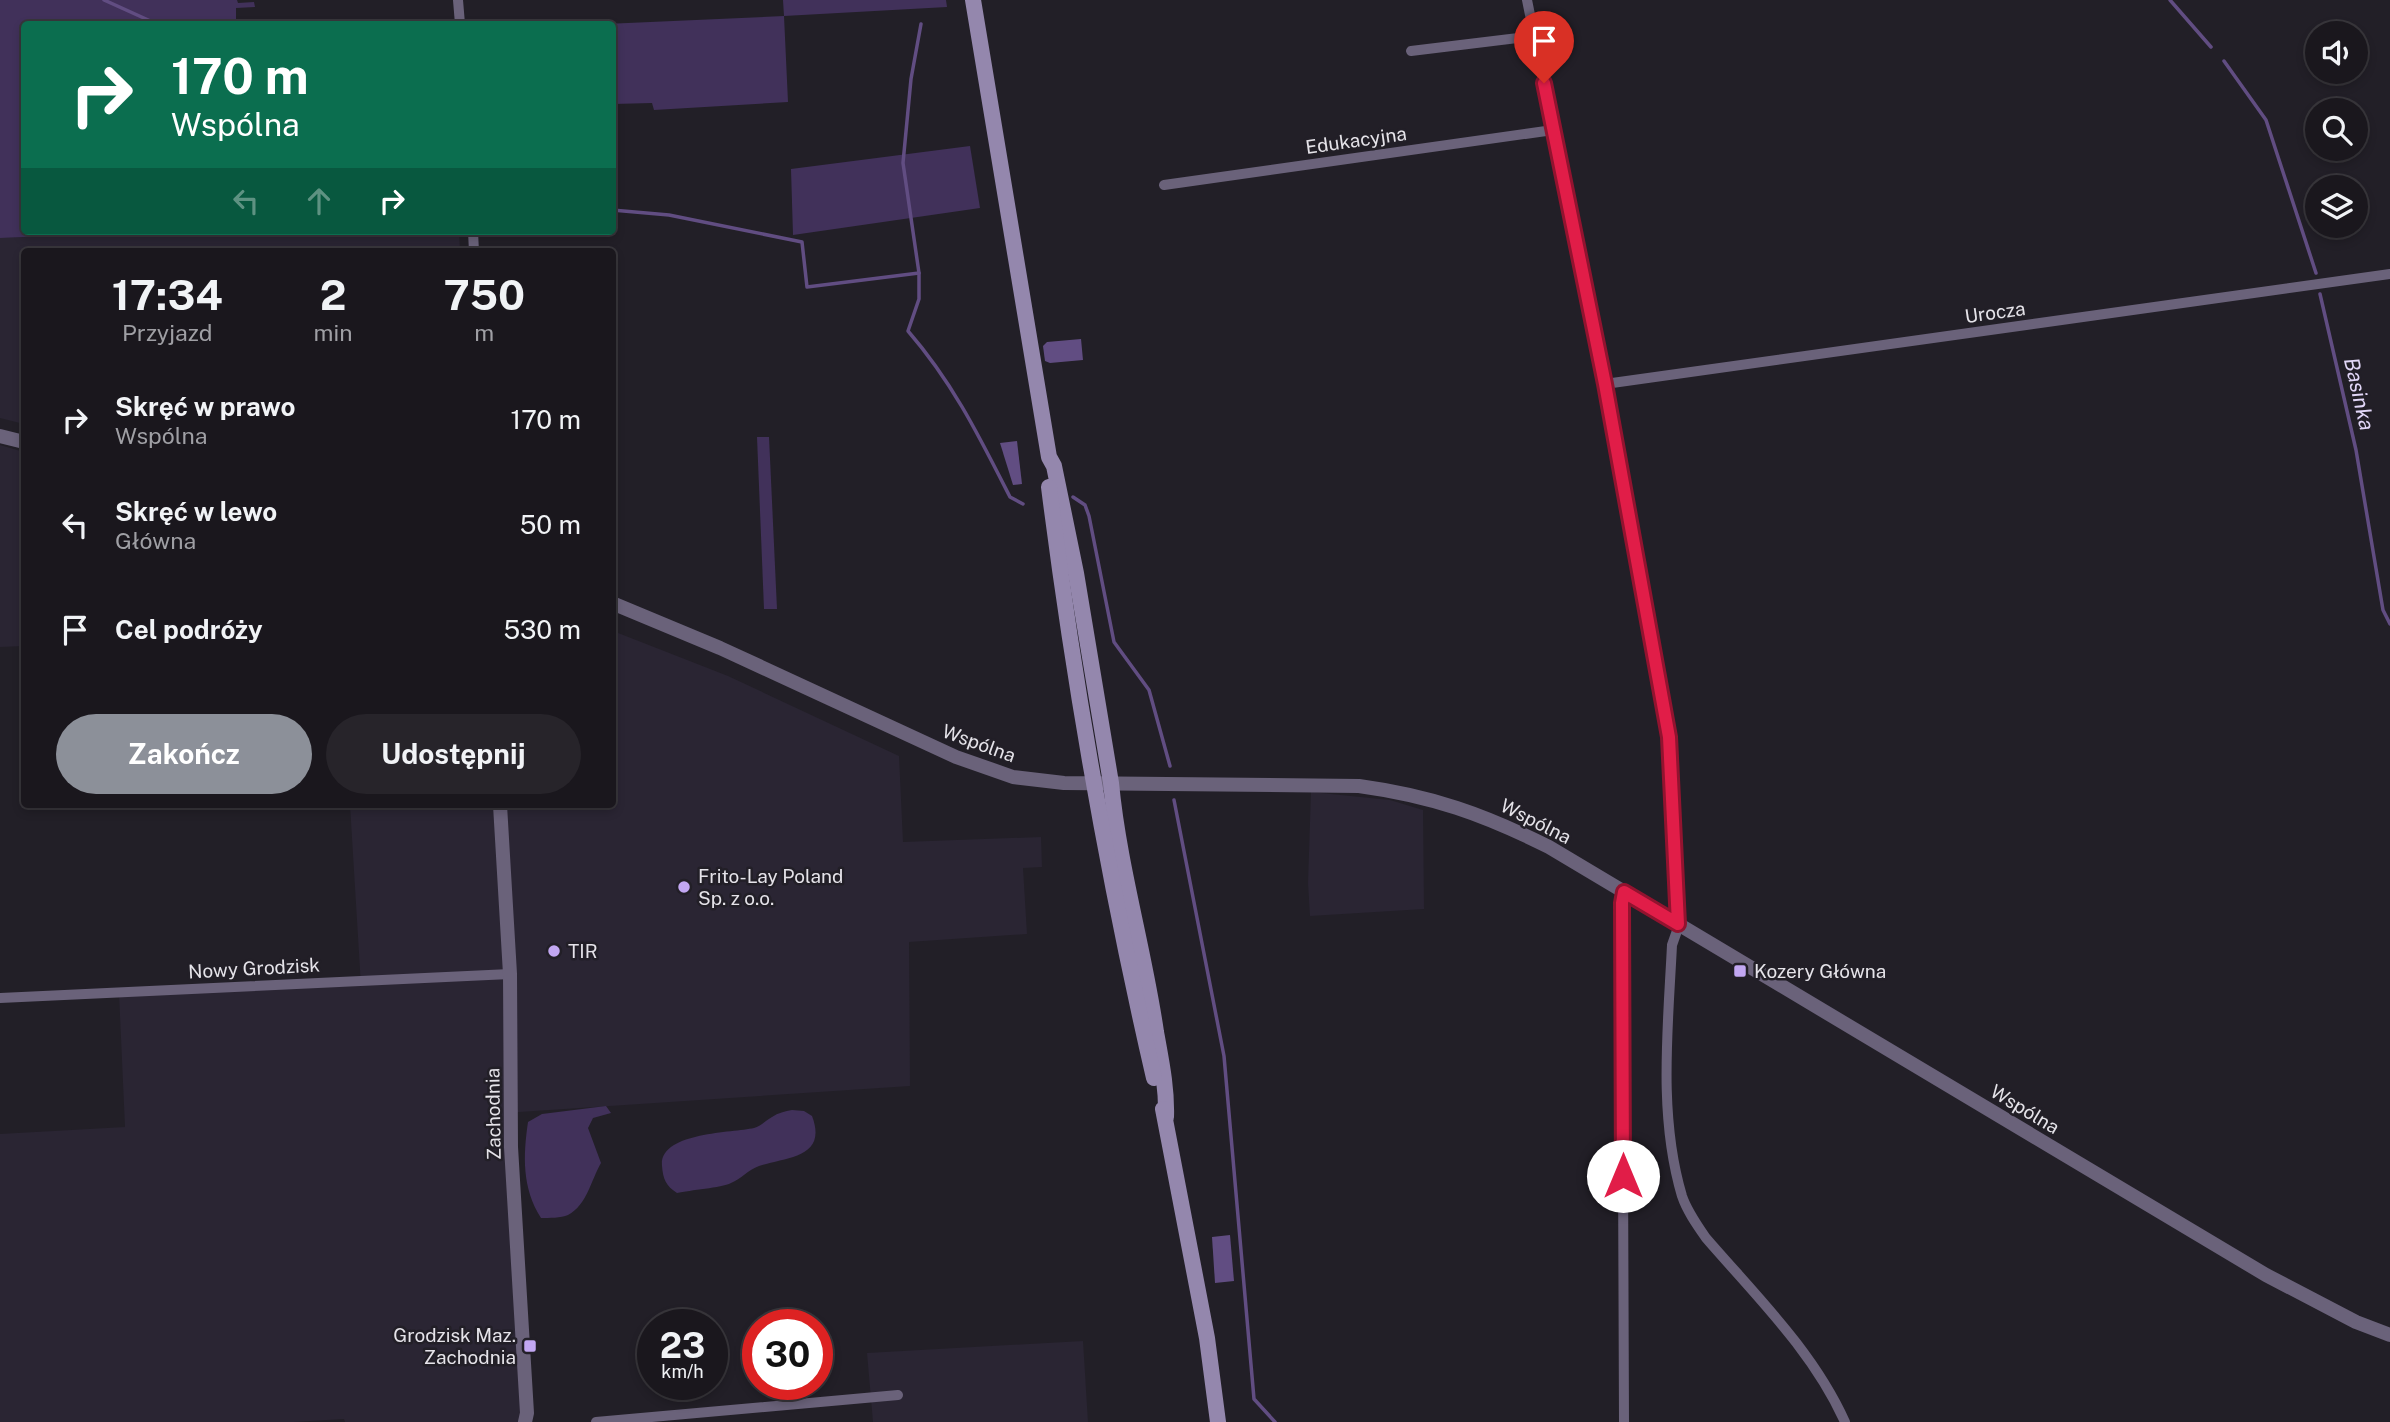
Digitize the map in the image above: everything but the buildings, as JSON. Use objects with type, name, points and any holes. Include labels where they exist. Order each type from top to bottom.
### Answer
[{"type":"main road","points":[[974,0],[1049,457],[1046,468],[1060,574],[1103,783],[1134,990],[1158,1098],[1166,1117],[1207,1338],[1218,1422]]},
{"type":"street","points":[[458,0],[460,21]]},
{"type":"street","points":[[1527,0],[1605,384],[1669,737],[1678,924],[1672,945],[1667,1082],[1670,1137],[1682,1197],[1706,1238],[1806,1356],[1833,1395],[1845,1422]]},
{"type":"street","points":[[1411,51],[1534,36]]},
{"type":"street","name":"Edukacyjna","points":[[1164,185],[1553,130]]},
{"type":"street","name":"Urocza","points":[[1605,384],[2390,274]]},
{"type":"street","points":[[0,436],[21,441]]},
{"type":"street","name":"Wspólna","points":[[616,605],[720,648],[930,746],[992,771],[1029,780],[1324,784],[1396,791],[1494,820],[1549,847],[2266,1275],[2356,1322],[2390,1335]]},
{"type":"street","name":"Zachodnia","points":[[500,808],[510,974],[512,1147],[527,1413],[525,1422]]},
{"type":"street","points":[[1623,1422],[1624,892]]},
{"type":"street","name":"Nowy Grodzisk","points":[[0,998],[510,974]]},
{"type":"street","points":[[596,1422],[898,1395]]},
{"type":"shaded area","points":[[0,0],[254,2],[255,7],[236,8],[236,21],[21,21],[21,235],[74,235],[0,238]]},
{"type":"shaded area","points":[[783,0],[946,0],[947,7],[784,16]]},
{"type":"shaded area","points":[[784,16],[788,102],[654,110],[652,103],[616,104],[616,24]]},
{"type":"shaded area","points":[[970,146],[980,208],[793,235],[791,169]]},
{"type":"shaded area","points":[[74,235],[459,235],[460,248],[21,248],[21,423],[0,418],[0,238]]},
{"type":"shaded area","points":[[1081,339],[1083,360],[1050,363],[1045,361],[1043,346],[1047,342]]},
{"type":"shaded area","points":[[757,437],[769,437],[777,609],[764,609]]},
{"type":"shaded area","points":[[1017,441],[1022,484],[1013,485],[1000,443]]},
{"type":"shaded area","points":[[0,445],[21,451],[21,646],[0,647]]},
{"type":"shaded area","points":[[616,632],[728,676],[899,756],[903,842],[1041,837],[1042,867],[1023,868],[1027,934],[909,942],[910,1086],[504,1113],[524,1422],[345,1422],[344,1419],[294,1422],[0,1422],[0,1134],[125,1127],[119,993],[361,986],[350,808],[616,808]]},
{"type":"shaded area","points":[[1311,792],[1390,800],[1423,810],[1424,909],[1310,916],[1308,883]]},
{"type":"shaded area","points":[[606,1106],[611,1113],[593,1118],[588,1128],[601,1163],[584,1199],[568,1215],[541,1218],[527,1183],[525,1147],[528,1122],[542,1114]]},
{"type":"shaded area","points":[[792,1110],[804,1111],[812,1116],[814,1140],[802,1153],[759,1166],[726,1185],[677,1193],[666,1182],[662,1166],[664,1155],[672,1146],[699,1136],[754,1128],[777,1114]]},
{"type":"shaded area","points":[[1230,1235],[1234,1281],[1215,1283],[1212,1237]]},
{"type":"shaded area","points":[[1083,1341],[1088,1422],[873,1422],[867,1353]]},
{"type":"waterway","points":[[104,0],[150,21]]},
{"type":"waterway","name":"Basinka","points":[[2170,0],[2211,47]]},
{"type":"waterway","points":[[919,273],[903,163],[911,79],[921,24]]},
{"type":"waterway","name":"Basinka","points":[[2224,61],[2266,120],[2316,273]]},
{"type":"waterway","points":[[616,210],[669,215],[802,242],[807,287],[919,273],[919,299],[908,331],[952,390],[1010,497],[1023,504]]},
{"type":"waterway","name":"Basinka","points":[[2320,294],[2356,450],[2383,610],[2390,624]]},
{"type":"waterway","points":[[1073,497],[1085,505],[1089,516],[1114,642],[1149,690],[1170,766]]},
{"type":"waterway","points":[[1174,800],[1224,1056],[1254,1399],[1275,1422]]},
{"type":"place","name":"Frito-Lay Poland Sp. z o.o.","points":[[684,887]]},
{"type":"place","name":"TIR","points":[[554,951]]},
{"type":"place","name":"Kozery Główna","points":[[1740,971]]},
{"type":"place","name":"Grodzisk Maz. Zachodnia","points":[[530,1346]]},
{"type":"route","points":[[1544,83],[1605,384],[1669,737],[1678,924],[1624,892],[1622,903],[1623,1176]]}]
